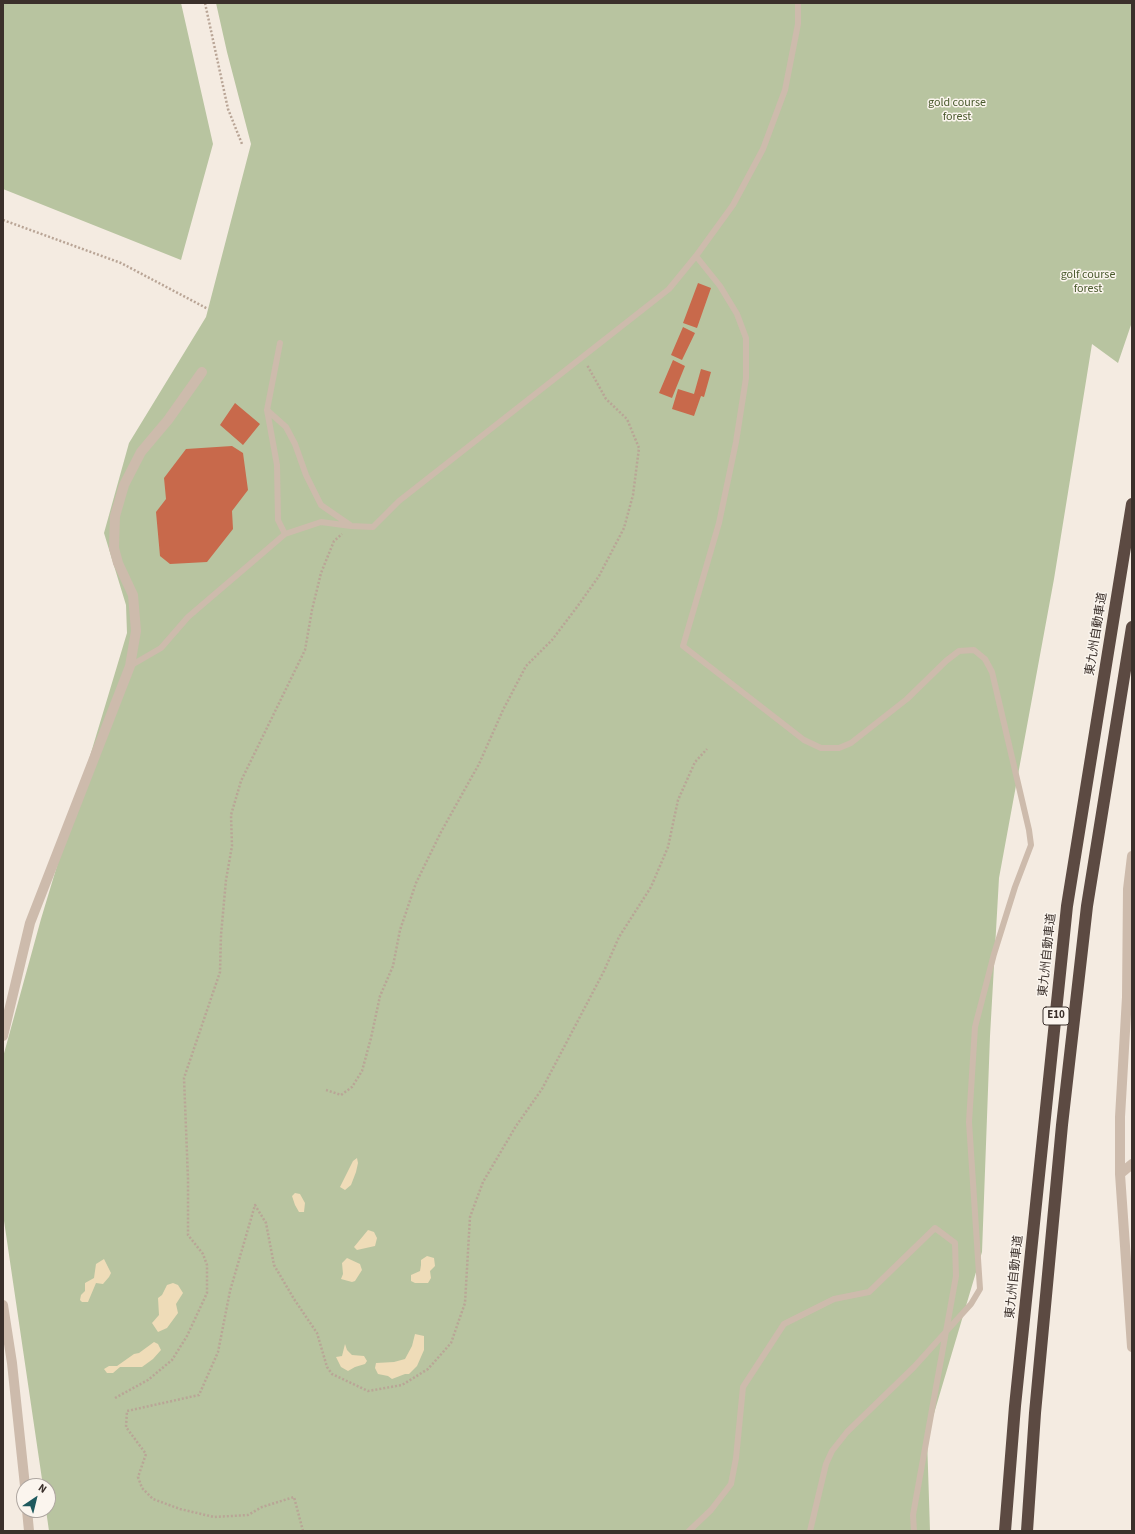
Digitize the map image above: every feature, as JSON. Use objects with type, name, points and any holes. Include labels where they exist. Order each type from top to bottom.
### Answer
[{"type":"highway","name":"東九州自動車道","points":[[1005,1531],[1015,1406],[1067,906],[1132,504]]},
{"type":"highway","name":"E10","points":[[1027,1531],[1038,1382],[1061,1133],[1087,906],[1132,628]]},
{"type":"street","points":[[3,1036],[30,923],[130,666],[136,631],[133,595],[118,563],[114,548],[115,516],[124,485],[141,452],[168,420],[202,372]]},
{"type":"street","points":[[1132,856],[1128,889],[1128,951],[1120,1117],[1120,1174],[1131,1288],[1128,1304],[1132,1347]]},
{"type":"street","points":[[1120,1174],[1132,1164]]},
{"type":"street","points":[[3,1305],[12,1363],[24,1478]]},
{"type":"street","points":[[28,1518],[29,1531]]},
{"type":"lane","points":[[130,666],[161,648],[188,617],[285,534],[321,522],[373,527],[399,501],[669,289],[696,256],[733,205],[763,149],[785,90],[798,24],[798,3]]},
{"type":"lane","points":[[696,256],[720,286],[738,314],[746,338],[746,378],[736,442],[718,523],[683,646],[804,740],[821,748],[839,748],[850,743],[907,699],[946,660],[959,651],[974,650],[985,659],[992,672],[1029,830],[1031,845],[994,954],[975,1027],[970,1122],[980,1289],[971,1304],[947,1331],[914,1367],[847,1432],[832,1451],[826,1464],[810,1531]]},
{"type":"lane","points":[[280,343],[267,410],[277,466],[278,520],[285,534]]},
{"type":"lane","points":[[267,410],[286,426],[296,444],[306,475],[321,505],[351,526]]},
{"type":"lane","points":[[690,1531],[711,1510],[731,1484],[736,1458],[743,1387],[784,1324],[834,1298],[869,1292],[935,1228],[955,1243],[956,1276],[913,1516],[914,1531]]},
{"type":"path","points":[[205,3],[228,109],[242,144]]},
{"type":"path","points":[[3,220],[121,263],[208,309]]},
{"type":"path","points":[[326,1090],[341,1095],[352,1087],[362,1071],[380,996],[393,966],[400,930],[416,883],[441,832],[479,764],[503,710],[526,666],[552,640],[577,607],[599,576],[624,528],[633,495],[639,448],[628,419],[606,399],[583,358]]},
{"type":"path","points":[[115,1398],[148,1380],[172,1360],[187,1336],[207,1293],[207,1265],[203,1254],[188,1235],[188,1179],[184,1078],[220,972],[221,934],[226,880],[232,846],[231,815],[241,781],[305,650],[312,610],[321,574],[334,541],[351,526]]},
{"type":"path","points":[[303,1531],[294,1497],[262,1507],[248,1514],[214,1517],[180,1509],[153,1499],[142,1488],[138,1478],[146,1454],[126,1427],[127,1411],[199,1395],[218,1352],[230,1291],[255,1205],[266,1223],[274,1265],[294,1299],[317,1333],[327,1367],[332,1374],[368,1390],[402,1385],[428,1369],[447,1348],[451,1343],[465,1303],[470,1217],[483,1182],[516,1126],[542,1089],[604,971],[619,937],[651,887],[668,847],[678,800],[695,762],[707,749]]},
{"type":"green space","points":[[3,3],[181,3],[213,144],[181,260],[3,189]]},
{"type":"green space","points":[[216,3],[1132,3],[1132,322],[1118,363],[1092,344],[1054,579],[999,878],[990,1036],[982,1252],[927,1437],[930,1531],[49,1531],[47,1518],[56,1518],[56,1478],[42,1478],[3,1214],[3,1057],[41,919],[127,633],[126,605],[104,533],[129,443],[206,317],[251,144]]},
{"type":"sand","points":[[357,1158],[358,1163],[356,1172],[351,1185],[345,1190],[340,1187],[353,1161]]},
{"type":"sand","points":[[295,1193],[300,1194],[305,1203],[304,1212],[299,1212],[295,1205],[292,1196]]},
{"type":"sand","points":[[368,1230],[374,1232],[377,1238],[375,1246],[357,1250],[354,1247]]},
{"type":"sand","points":[[427,1256],[434,1258],[435,1266],[430,1271],[431,1278],[428,1283],[415,1283],[411,1281],[411,1275],[420,1271],[421,1260]]},
{"type":"sand","points":[[347,1258],[360,1264],[362,1270],[355,1281],[352,1282],[341,1279],[343,1274],[342,1263]]},
{"type":"sand","points":[[104,1259],[111,1273],[109,1277],[103,1284],[96,1283],[88,1302],[82,1302],[80,1300],[81,1295],[85,1291],[85,1283],[94,1278],[96,1264]]},
{"type":"sand","points":[[173,1283],[178,1285],[183,1293],[176,1304],[178,1313],[167,1328],[158,1332],[152,1323],[159,1315],[158,1298],[162,1295],[167,1285]]},
{"type":"sand","points":[[415,1334],[424,1336],[424,1350],[417,1366],[409,1374],[392,1379],[388,1376],[378,1374],[375,1368],[376,1363],[394,1362],[405,1359],[412,1346]]},
{"type":"sand","points":[[154,1342],[158,1344],[161,1350],[153,1359],[142,1367],[120,1367],[113,1373],[107,1373],[104,1369],[109,1366],[117,1366]]},
{"type":"sand","points":[[345,1344],[347,1350],[352,1355],[364,1356],[367,1361],[365,1364],[348,1371],[341,1367],[336,1357],[342,1356]]},
{"type":"building","points":[[698,283],[711,288],[697,328],[683,323]]},
{"type":"building","points":[[683,327],[695,333],[682,360],[671,355]]},
{"type":"building","points":[[673,360],[685,366],[672,398],[659,393]]},
{"type":"building","points":[[701,369],[711,372],[704,397],[701,396],[694,416],[672,409],[678,389],[694,394]]},
{"type":"building","points":[[235,403],[260,424],[243,445],[220,425]]},
{"type":"building","points":[[232,446],[243,453],[248,490],[232,511],[233,529],[207,562],[170,564],[160,556],[156,512],[166,499],[164,478],[186,449]]},
{"type":"park label","name":"gold course forest","points":[[957,110]]},
{"type":"park label","name":"golf course forest","points":[[1088,282]]}]
